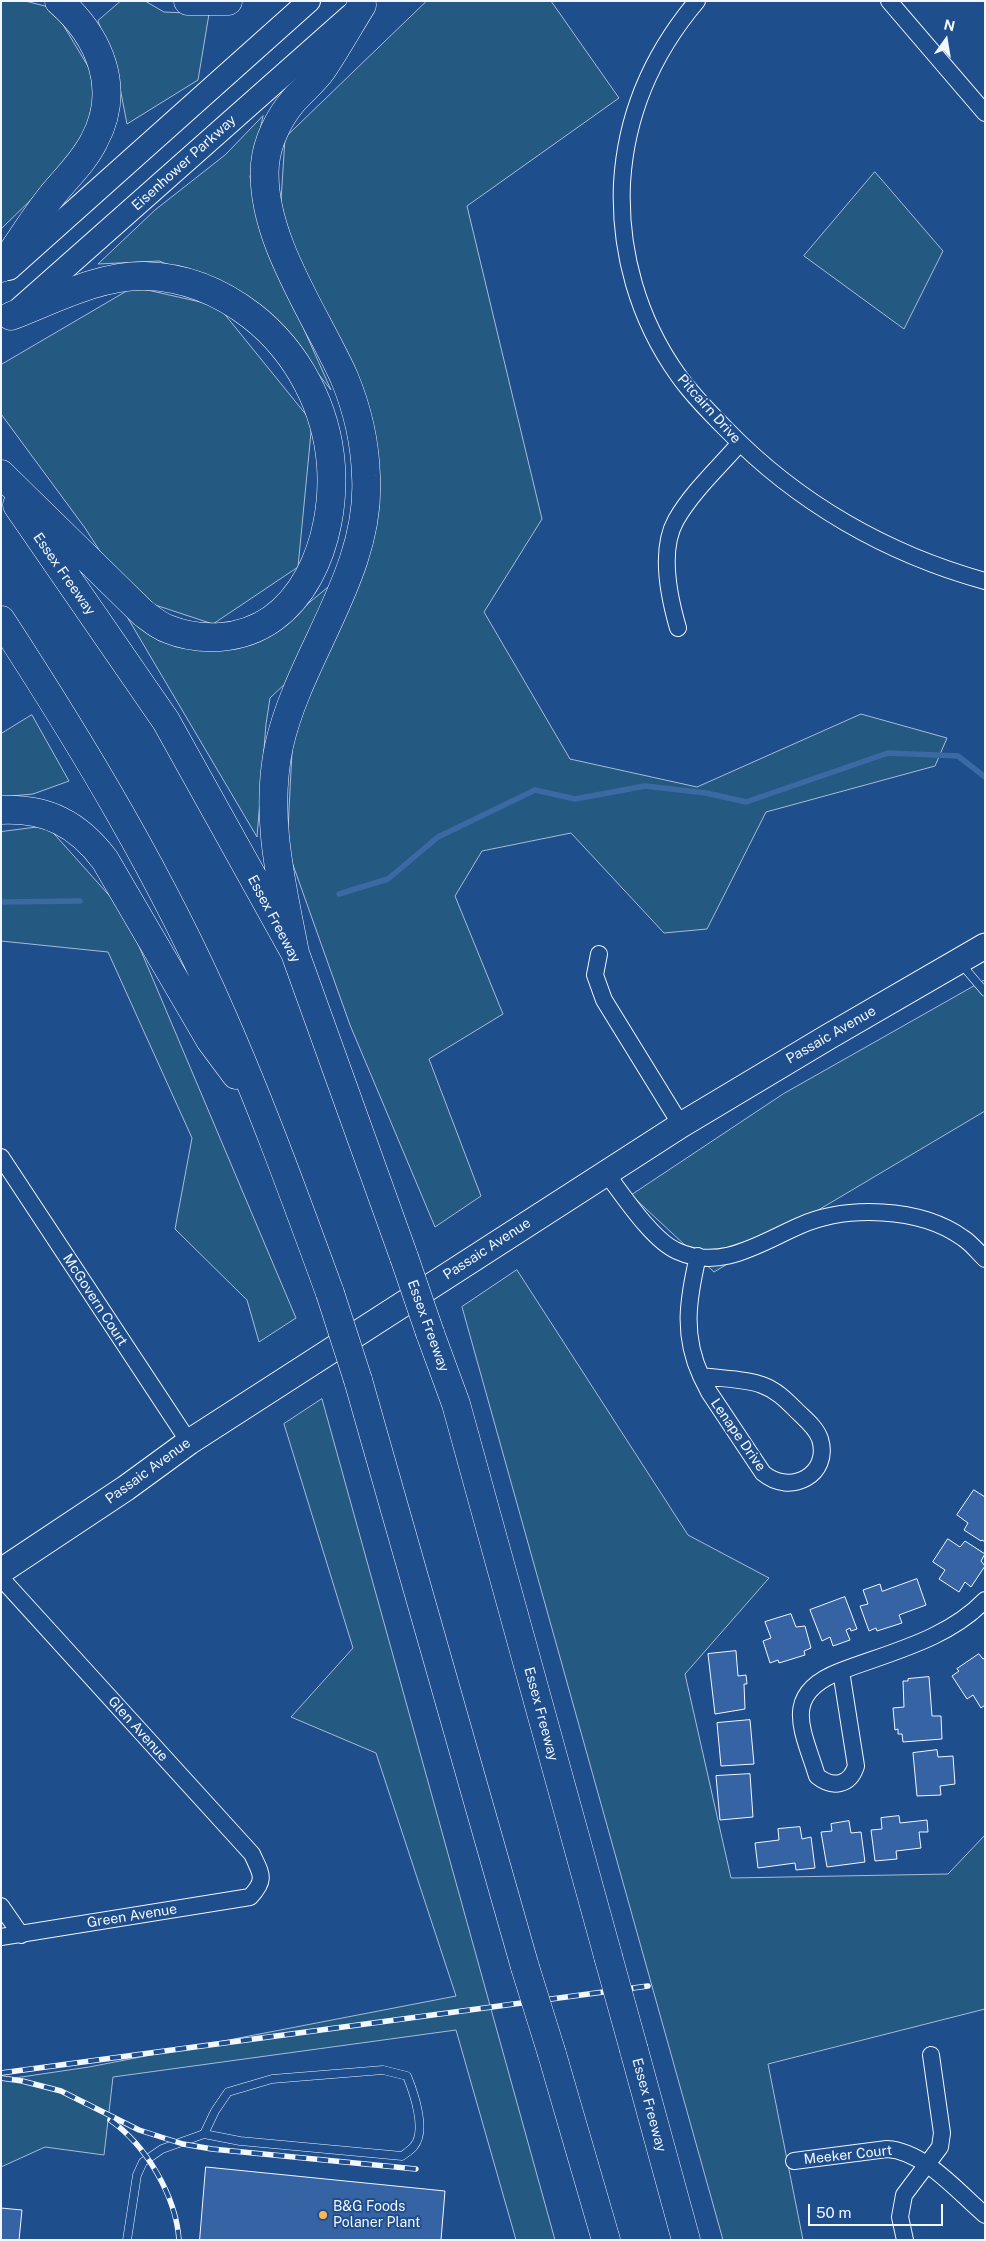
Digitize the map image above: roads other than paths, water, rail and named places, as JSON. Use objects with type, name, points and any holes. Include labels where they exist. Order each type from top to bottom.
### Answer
[{"type":"highway","points":[[1,268],[54,193],[87,154],[101,125],[106,94],[102,62],[86,30],[74,14],[59,1]]},
{"type":"highway","points":[[188,1],[228,1]]},
{"type":"highway","points":[[295,953],[277,862],[273,799],[275,772],[279,746],[287,719],[346,580],[355,552],[363,517],[367,478],[360,430],[344,378],[280,246],[271,223],[265,199],[265,161],[271,138],[280,121],[293,101],[320,72],[364,3]]},
{"type":"highway","points":[[1,474],[143,613],[166,629],[186,635],[232,636],[254,630],[286,609],[297,595],[313,567],[323,540],[329,510],[331,466],[328,445],[316,400],[305,377],[276,336],[222,295],[190,282],[143,276],[91,285],[6,320]]},
{"type":"highway","name":"Essex Freeway","points":[[1,483],[166,721],[295,953],[456,1404],[686,2240]]},
{"type":"highway","points":[[1,620],[59,709],[130,832],[222,1014],[262,1112],[330,1293],[358,1380],[606,2240]]},
{"type":"highway","points":[[1,810],[29,810],[56,818],[91,841],[106,860],[210,1040],[262,1112]]},
{"type":"main road","name":"Passaic Avenue","points":[[1,1571],[126,1488],[189,1442],[681,1125],[828,1036],[985,946]]},
{"type":"street","points":[[1,275],[309,1]]},
{"type":"street","name":"Pitcairn Drive","points":[[696,1],[662,48],[648,76],[636,105],[623,167],[623,230],[628,260],[636,291],[661,348],[697,400],[740,443],[798,493],[847,525],[899,551],[953,572],[985,580]]},
{"type":"street","points":[[889,1],[985,113]]},
{"type":"street","name":"Eisenhower Parkway","points":[[6,320],[364,3]]},
{"type":"street","points":[[678,628],[669,596],[667,573],[668,548],[675,521],[687,504],[740,443]]},
{"type":"street","points":[[599,954],[595,975],[604,1000],[681,1125]]},
{"type":"street","name":"McGovern Court","points":[[1,1157],[189,1442]]},
{"type":"street","points":[[606,1173],[659,1239],[677,1251],[698,1256],[719,1258],[740,1254],[820,1218],[860,1212],[893,1214],[932,1221],[964,1238],[985,1259]]},
{"type":"street","name":"Lenape Drive","points":[[698,1256],[689,1298],[689,1336],[693,1359],[701,1376],[709,1392],[762,1472],[771,1479],[791,1484],[805,1479],[813,1472],[820,1460],[822,1449],[820,1438],[815,1429],[778,1392],[760,1384],[701,1376]]},
{"type":"street","name":"Glen Avenue","points":[[1,1578],[252,1854],[262,1876],[260,1887]]},
{"type":"street","points":[[841,1671],[856,1766],[853,1775],[847,1781],[836,1785],[824,1782],[817,1776],[800,1720],[805,1696],[814,1685],[826,1676],[937,1635],[972,1614],[985,1600]]},
{"type":"street","name":"Green Avenue","points":[[1,1937],[250,1897],[260,1887]]},
{"type":"street","points":[[1,1906],[21,1935]]},
{"type":"street","points":[[905,2240],[900,2217],[904,2195],[940,2147],[942,2133],[931,2055]]},
{"type":"street","name":"Meeker Court","points":[[794,2162],[887,2149],[900,2150],[928,2165],[985,2215]]},
{"type":"lane","points":[[959,961],[985,992]]},
{"type":"lane","points":[[127,2240],[137,2175],[143,2162],[162,2149],[204,2134],[240,2141],[402,2156],[416,2145],[420,2124],[416,2097],[407,2076],[383,2070],[272,2080],[228,2092],[215,2111],[204,2134]]},
{"type":"waterway","points":[[339,894],[388,879],[438,837],[535,790],[575,799],[645,786],[706,793],[746,802],[888,753],[958,756],[985,777]]},
{"type":"waterway","points":[[1,902],[80,901]]},
{"type":"railway","points":[[1,2073],[648,1986]]},
{"type":"railway","points":[[1,2078],[22,2081],[61,2091],[139,2130],[183,2144],[212,2149],[416,2169]]},
{"type":"railway","points":[[110,2120],[136,2143],[157,2173],[172,2206],[179,2240]]},
{"type":"place","name":"B&G Foods Polaner Plant","points":[[323,2215]]}]
